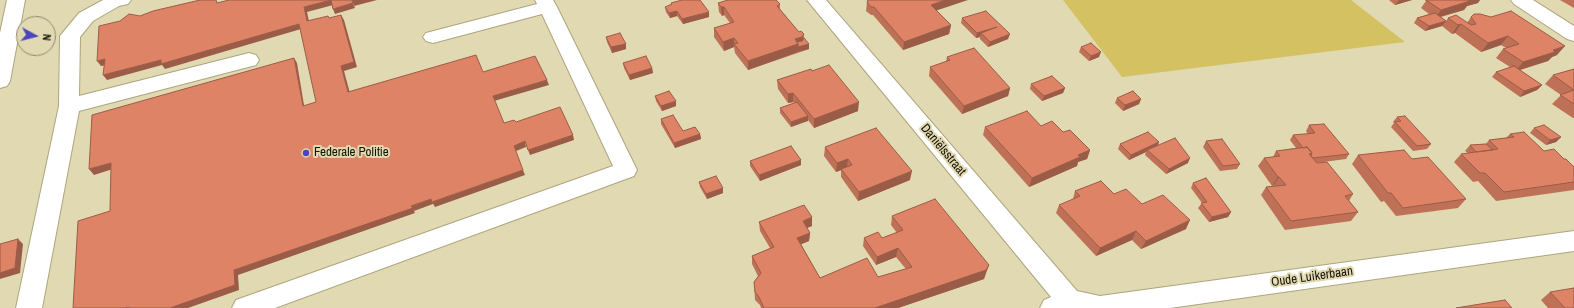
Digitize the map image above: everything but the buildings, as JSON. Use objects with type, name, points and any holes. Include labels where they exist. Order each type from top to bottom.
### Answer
[{"type":"street","points":[[0,1],[6,0]]},
{"type":"street","points":[[0,81],[16,0]]},
{"type":"street","points":[[29,308],[69,106],[70,36],[86,17],[114,2],[122,0]]},
{"type":"street","name":"Daniëlsstraat","points":[[816,0],[1061,304]]},
{"type":"street","points":[[1520,0],[1574,35]]},
{"type":"street","points":[[245,308],[626,170],[546,4],[433,37]]},
{"type":"street","points":[[69,106],[248,60]]},
{"type":"street","name":"Oude Luikerbaan","points":[[1061,304],[1100,307],[1574,241]]},
{"type":"shaded area","points":[[1063,0],[1351,0],[1405,42],[1122,77]]},
{"type":"place","name":"Federale Politie","points":[[306,153]]}]
